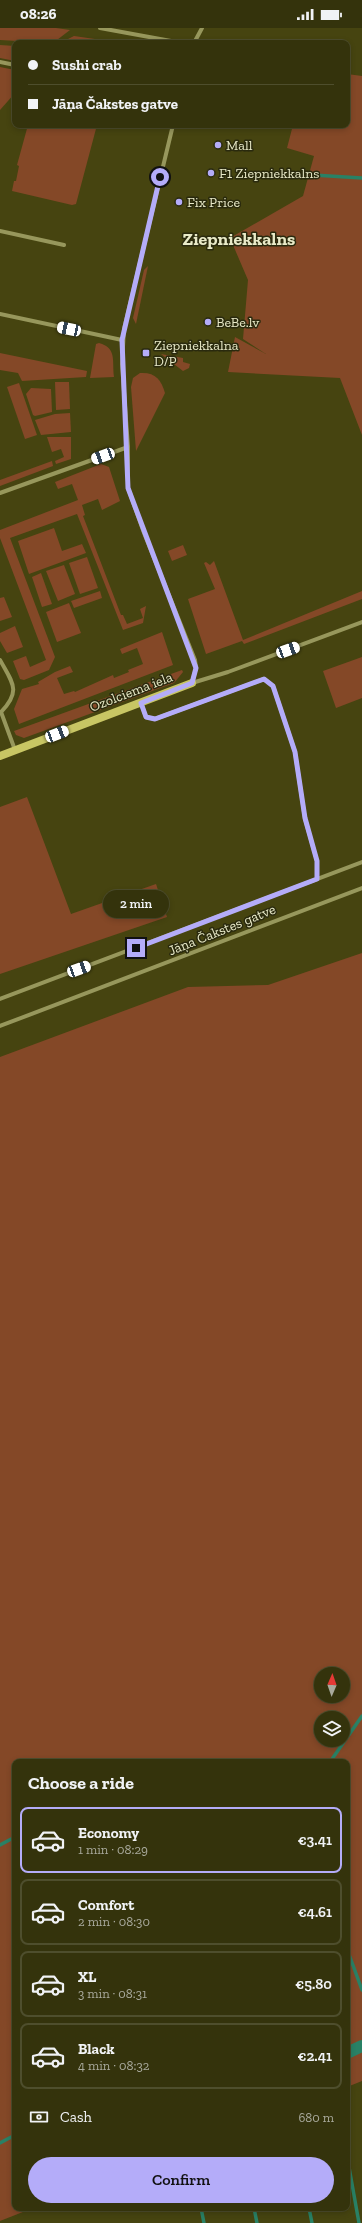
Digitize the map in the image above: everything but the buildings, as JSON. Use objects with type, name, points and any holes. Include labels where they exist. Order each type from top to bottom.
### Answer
[{"type":"street","points":[[100,28],[156,40]]},
{"type":"street","points":[[196,40],[202,28]]},
{"type":"street","points":[[0,62],[12,64]]},
{"type":"street","points":[[172,128],[122,340],[128,447],[128,488],[144,533],[195,660],[196,668],[192,683]]},
{"type":"street","points":[[0,232],[64,245]]},
{"type":"street","points":[[0,314],[122,340]]},
{"type":"street","points":[[0,493],[128,447]]},
{"type":"street","name":"Ozolciema iela","points":[[0,756],[192,683],[220,675],[362,622]]},
{"type":"street","points":[[0,660],[14,685],[12,696],[0,712],[15,750]]},
{"type":"street","points":[[141,703],[146,717],[155,719],[264,679],[273,686],[295,752],[305,818],[317,861],[317,879]]},
{"type":"street","name":"Jāņa Čakstes gatve","points":[[0,999],[362,862]]},
{"type":"street","name":"Jāņa Čakstes gatve","points":[[0,1028],[12,1022],[362,888]]},
{"type":"shaded area","points":[[0,28],[56,28],[70,30],[57,40],[0,40]]},
{"type":"shaded area","points":[[74,36],[102,40],[66,40]]},
{"type":"shaded area","points":[[0,45],[12,46],[12,60],[0,58]]},
{"type":"shaded area","points":[[0,67],[12,69],[12,96],[0,110]]},
{"type":"shaded area","points":[[350,74],[362,76],[362,435],[340,378],[228,372],[235,337],[266,354],[243,339],[248,280],[230,238],[303,196],[314,156],[287,148],[292,128],[350,128]]},
{"type":"shaded area","points":[[27,128],[96,128],[76,204],[72,205],[12,191],[19,166],[17,165]]},
{"type":"shaded area","points":[[148,266],[136,324],[133,318],[144,270]]},
{"type":"shaded area","points":[[99,343],[105,345],[111,351],[114,377],[90,378],[96,344]]},
{"type":"shaded area","points":[[0,353],[87,371],[86,377],[22,381],[18,373],[0,370]]},
{"type":"shaded area","points":[[161,354],[183,358],[183,362],[190,364],[189,368],[183,371]]},
{"type":"shaded area","points":[[140,373],[150,374],[157,377],[162,384],[165,393],[136,451],[131,387],[133,378]]},
{"type":"shaded area","points":[[55,382],[69,382],[70,409],[56,410]]},
{"type":"shaded area","points":[[19,383],[37,435],[25,439],[7,387]]},
{"type":"shaded area","points":[[31,388],[51,389],[52,412],[35,416],[33,415],[26,394]]},
{"type":"shaded area","points":[[70,413],[71,432],[41,435],[35,420],[55,414]]},
{"type":"shaded area","points":[[47,437],[71,437],[71,459],[56,464],[55,461],[64,457],[61,449],[52,452]]},
{"type":"shaded area","points":[[52,461],[53,466],[0,486],[0,480]]},
{"type":"shaded area","points":[[101,464],[109,467],[120,501],[102,510],[98,499],[82,505],[85,515],[83,516],[121,615],[123,615],[127,624],[143,618],[140,609],[146,606],[143,623],[123,630],[77,514],[10,538],[55,657],[49,670],[24,680],[20,679],[13,661],[26,656],[30,667],[46,660],[0,538],[0,530],[78,500],[72,484],[58,489],[55,482]]},
{"type":"shaded area","points":[[54,528],[62,551],[82,544],[86,553],[29,574],[18,541]]},
{"type":"shaded area","points":[[183,545],[187,555],[172,561],[168,551]]},
{"type":"shaded area","points":[[87,557],[98,588],[80,594],[69,563]]},
{"type":"shaded area","points":[[214,561],[243,640],[362,591],[362,599],[244,644],[242,641],[206,654],[188,599],[215,589],[204,563],[206,562],[210,565]]},
{"type":"shaded area","points":[[64,565],[75,594],[58,601],[46,571]]},
{"type":"shaded area","points":[[41,573],[52,604],[42,607],[32,577]]},
{"type":"shaded area","points":[[100,591],[102,598],[74,608],[71,601]]},
{"type":"shaded area","points":[[4,597],[12,617],[0,621],[0,598]]},
{"type":"shaded area","points":[[69,603],[81,633],[57,642],[46,612]]},
{"type":"shaded area","points":[[15,626],[23,647],[7,653],[0,641],[0,633]]},
{"type":"shaded area","points":[[162,632],[173,665],[19,724],[14,709],[22,689],[39,684],[38,682],[55,672],[70,666],[73,672],[57,678],[64,694],[75,692],[113,675],[114,678],[129,672],[128,670],[143,664],[137,648],[122,654],[120,649]]},
{"type":"shaded area","points":[[362,657],[362,698],[336,708],[323,671]]},
{"type":"shaded area","points":[[182,670],[183,672],[174,683],[24,738],[16,735],[14,731]]},
{"type":"shaded area","points":[[27,797],[71,914],[156,884],[167,917],[0,974],[0,807]]},
{"type":"shaded area","points":[[362,953],[362,2081],[350,2086],[350,1759],[12,1759],[12,2211],[25,2211],[0,2221],[0,1057],[188,987],[268,985]]},
{"type":"waterway","points":[[313,175],[362,178]]},
{"type":"waterway","points":[[332,1759],[362,1716]]},
{"type":"waterway","points":[[0,1845],[12,1839]]},
{"type":"waterway","points":[[350,1957],[362,1990]]},
{"type":"waterway","points":[[350,2052],[362,2046]]},
{"type":"waterway","points":[[0,2143],[12,2137]]},
{"type":"waterway","points":[[350,2173],[359,2223]]},
{"type":"waterway","points":[[202,2211],[204,2223]]},
{"type":"waterway","points":[[255,2211],[257,2223]]},
{"type":"waterway","points":[[310,2211],[312,2223]]},
{"type":"place","name":"Mall","points":[[218,145]]},
{"type":"place","name":"F1 Ziepniekkalns","points":[[211,173]]},
{"type":"place","name":"Fix Price","points":[[179,202]]},
{"type":"place","name":"BeBe.lv","points":[[208,322]]},
{"type":"place","name":"Ziepniekkalna D/P","points":[[146,353]]},
{"type":"district","name":"Ziepniekkalns","points":[[239,239]]},
{"type":"route","points":[[136,948],[317,879],[317,861],[305,818],[295,752],[273,686],[264,679],[155,719],[146,717],[141,703],[192,683],[196,668],[195,660],[144,533],[128,488],[128,447],[122,364],[122,340],[160,177]]}]
